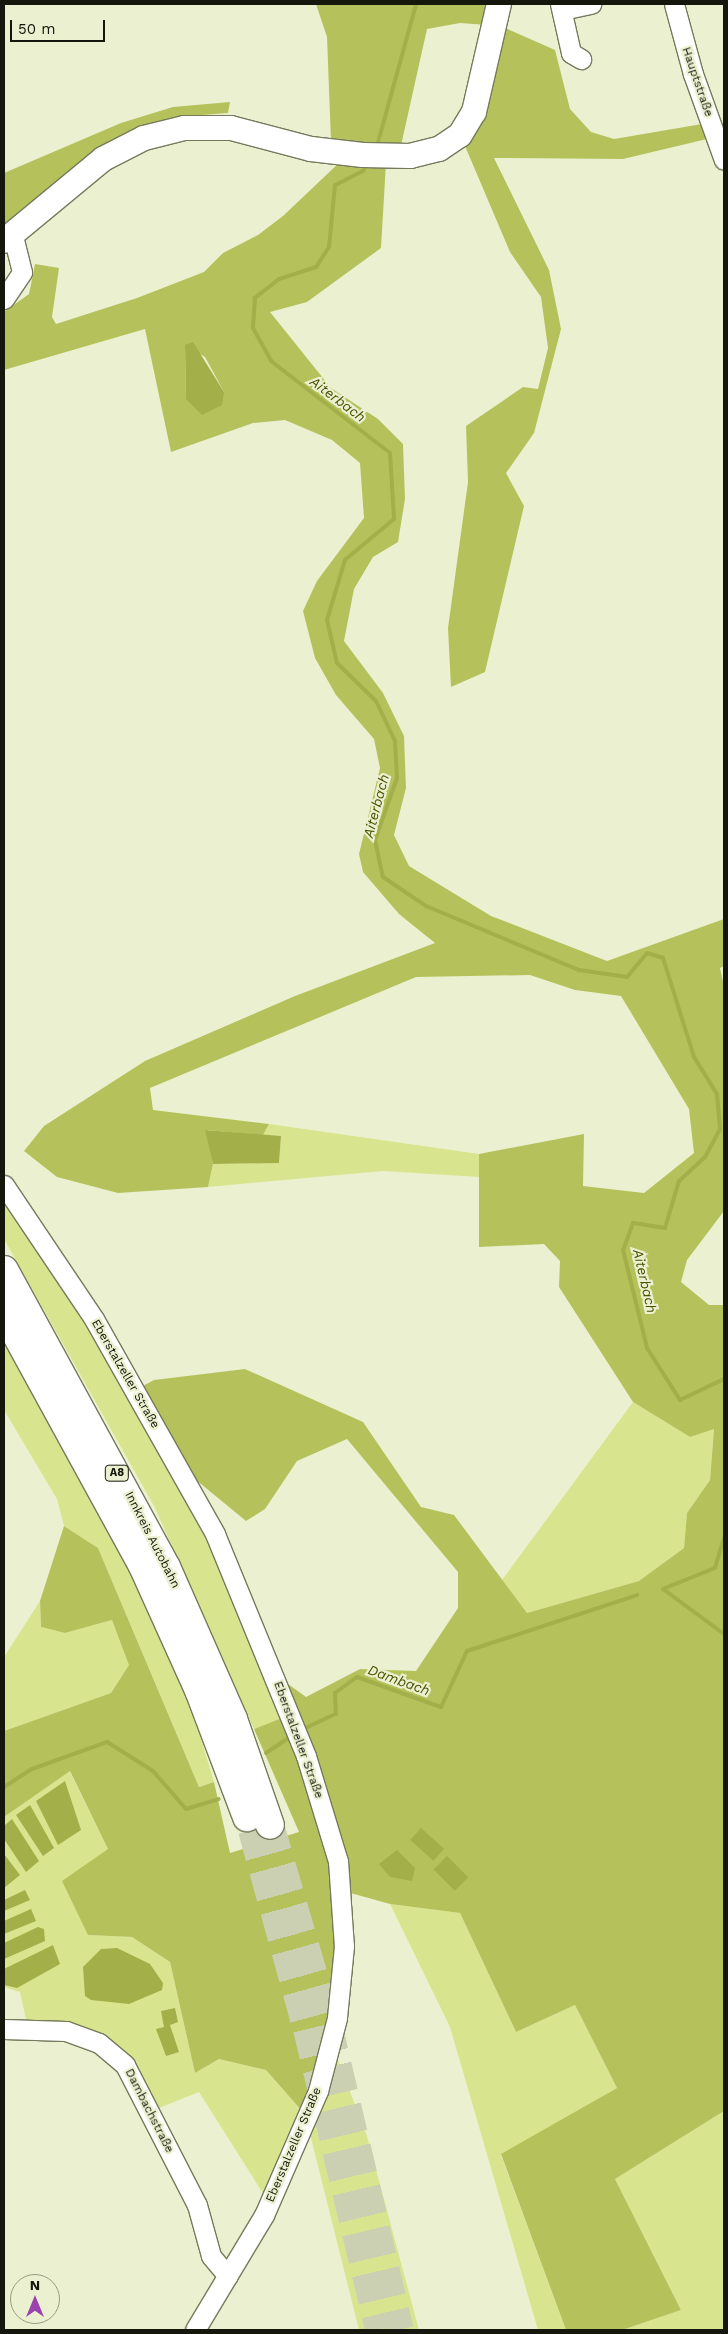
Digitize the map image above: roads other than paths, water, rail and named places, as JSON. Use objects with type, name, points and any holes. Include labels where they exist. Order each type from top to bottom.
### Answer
[{"type":"highway","name":"Innkreis Autobahn","points":[[4,1270],[166,1567],[233,1719],[261,1827],[143,1566],[4,1312]]},
{"type":"main road","points":[[9,238],[103,159],[161,133],[231,128],[311,149],[394,157],[439,149],[469,124],[499,4]]},
{"type":"street","points":[[582,59],[571,53],[561,7],[591,4]]},
{"type":"street","name":"Hauptstraße","points":[[674,4],[717,119],[724,160]]},
{"type":"street","points":[[4,298],[22,272],[9,238]]},
{"type":"street","name":"Eberstalzeller Straße","points":[[4,1185],[94,1319],[215,1534],[306,1756],[338,1861],[344,1946],[337,2018],[318,2090],[264,2215],[195,2330]]},
{"type":"street","name":"Dambachstraße","points":[[4,2029],[66,2031],[99,2043],[125,2064],[197,2205],[211,2256],[228,2276]]},
{"type":"waterway","name":"Aiterbach","points":[[377,146],[416,4]]},
{"type":"waterway","name":"Aiterbach","points":[[367,163],[363,171],[335,185],[329,247],[316,267],[279,279],[255,298],[253,328],[271,361],[390,453],[394,519],[345,560],[327,620],[337,663],[376,701],[395,741],[397,778],[375,840],[383,877],[426,906],[579,970],[627,977],[647,953],[663,958],[694,1057],[717,1094],[720,1129],[705,1157],[679,1181],[665,1228],[633,1223],[623,1250],[647,1348],[680,1400],[724,1379]]},
{"type":"waterway","name":"Aiterbach","points":[[724,1538],[715,1568],[663,1589],[724,1634]]},
{"type":"waterway","name":"Dambach","points":[[301,1730],[336,1714],[335,1693],[357,1677],[441,1707],[467,1651],[637,1595]]},
{"type":"waterway","name":"Dambach","points":[[266,1753],[291,1736]]},
{"type":"waterway","name":"Dambach","points":[[4,1787],[32,1769],[107,1742],[153,1771],[186,1809],[219,1799]]},
{"type":"tunnel","points":[[270,1825],[328,2024],[400,2330]]},
{"type":"tunnel","points":[[252,1830],[307,2029],[379,2330]]}]
